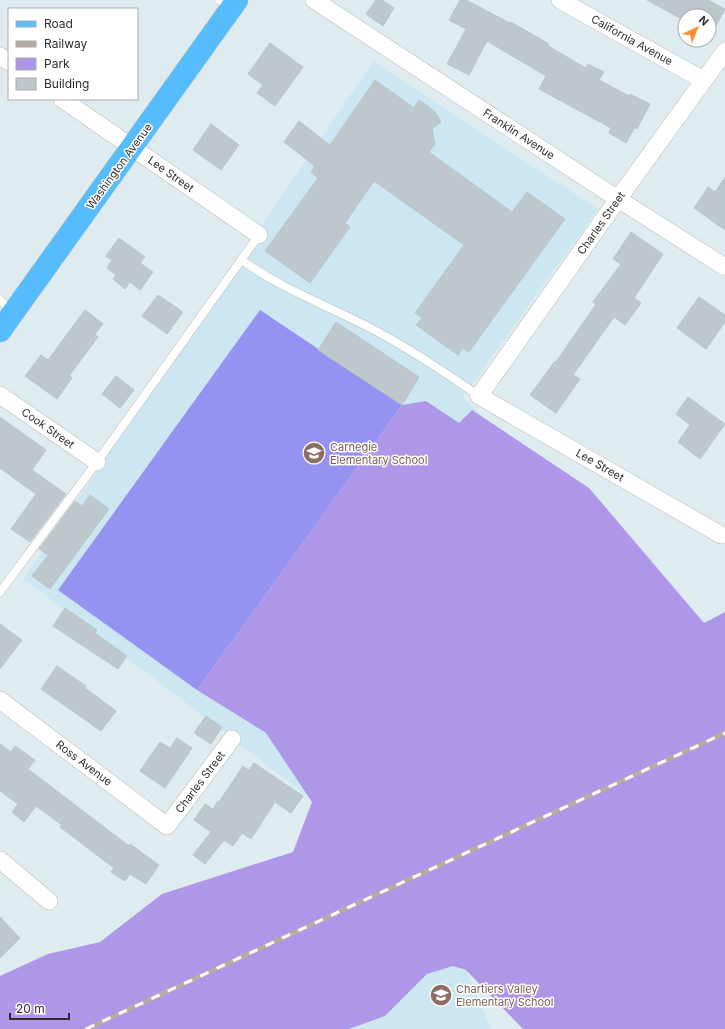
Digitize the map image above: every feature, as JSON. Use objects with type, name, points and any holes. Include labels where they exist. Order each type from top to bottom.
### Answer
[{"type":"main road","name":"Washington Avenue","points":[[0,331],[7,306],[132,147],[229,3]]},
{"type":"street","name":"Franklin Avenue","points":[[314,0],[618,199],[725,266]]},
{"type":"street","name":"California Avenue","points":[[560,0],[704,80]]},
{"type":"street","name":"Charles Street","points":[[479,396],[725,51]]},
{"type":"street","name":"Lee Street","points":[[63,100],[259,235]]},
{"type":"street","name":"Cook Street","points":[[0,395],[97,462]]},
{"type":"street","name":"Lee Street","points":[[479,396],[721,535]]},
{"type":"street","name":"Ross Avenue","points":[[0,700],[167,826]]},
{"type":"street","name":"Charles Street","points":[[167,826],[232,739]]},
{"type":"street","points":[[0,860],[49,901]]},
{"type":"lane","points":[[0,592],[97,462],[259,235]]},
{"type":"lane","points":[[242,260],[295,291],[377,331],[448,374],[479,396]]},
{"type":"shaded area","name":"Carnegie Elementary School","points":[[373,61],[598,209],[463,397],[574,509],[328,812],[24,579]]},
{"type":"shaded area","points":[[260,310],[402,405],[197,690],[58,590]]},
{"type":"shaded area","name":"Chartiers Valley Elementary School","points":[[453,966],[466,970],[491,1029],[349,1029],[385,1016],[427,974]]},
{"type":"green space","points":[[426,401],[459,423],[472,410],[589,488],[704,623],[725,612],[725,1029],[523,1029],[466,970],[453,966],[427,974],[385,1016],[349,1029],[0,1029],[0,976],[48,954],[100,942],[162,894],[293,852],[312,802],[266,733],[197,690],[402,405]]},
{"type":"building","points":[[376,0],[382,0],[394,8],[383,26],[366,14]]},
{"type":"building","points":[[460,0],[466,0],[510,23],[511,22],[586,68],[588,64],[604,72],[599,80],[629,96],[630,94],[650,104],[637,129],[635,127],[626,143],[609,133],[611,128],[539,89],[546,76],[487,41],[469,75],[447,64],[466,29],[449,20]]},
{"type":"building","points":[[647,0],[708,0],[725,9],[717,24],[717,8],[677,8],[677,17]]},
{"type":"building","points":[[270,43],[303,67],[275,106],[257,93],[263,85],[248,74]]},
{"type":"building","points":[[375,80],[414,108],[419,100],[436,113],[441,122],[432,129],[435,144],[429,152],[512,212],[527,192],[565,219],[469,352],[463,348],[458,355],[416,325],[422,318],[415,313],[464,245],[374,181],[345,223],[350,227],[310,283],[265,251],[318,178],[311,172],[315,166],[284,142],[299,121],[330,145]]},
{"type":"building","points":[[211,124],[239,145],[221,170],[193,150]]},
{"type":"building","points":[[725,177],[725,230],[694,208],[708,187],[715,192]]},
{"type":"building","points":[[631,232],[663,254],[634,298],[641,303],[625,325],[614,317],[573,375],[580,379],[556,413],[530,395],[555,361],[556,362],[596,304],[593,302],[621,264],[613,259]]},
{"type":"building","points":[[119,238],[145,257],[140,263],[153,272],[140,290],[130,282],[125,289],[113,279],[116,275],[107,268],[112,260],[106,256]]},
{"type":"building","points":[[158,295],[183,312],[167,334],[142,316]]},
{"type":"building","points":[[699,297],[725,315],[725,322],[706,349],[677,328]]},
{"type":"building","points":[[85,310],[103,324],[95,334],[98,337],[69,376],[72,378],[57,399],[25,376],[41,355],[48,360]]},
{"type":"building","points":[[336,322],[419,377],[402,405],[318,350]]},
{"type":"building","points":[[116,376],[134,390],[120,408],[102,394]]},
{"type":"building","points":[[688,397],[725,424],[700,459],[678,442],[690,425],[676,414]]},
{"type":"building","points":[[0,417],[46,450],[32,470],[66,494],[30,542],[11,529],[36,494],[0,468]]},
{"type":"building","points":[[90,495],[109,509],[50,589],[32,576],[48,555],[39,549],[75,501],[82,506]]},
{"type":"building","points":[[65,608],[97,630],[95,633],[127,656],[118,669],[53,626]]},
{"type":"building","points":[[0,624],[22,640],[0,669]]},
{"type":"building","points":[[57,666],[86,686],[85,688],[116,711],[101,731],[41,689]]},
{"type":"building","points":[[206,716],[222,727],[211,744],[194,733]]},
{"type":"building","points":[[177,738],[192,748],[165,788],[140,771],[160,742],[170,748]]},
{"type":"building","points":[[0,744],[11,752],[15,746],[35,760],[28,769],[129,846],[130,844],[159,865],[146,884],[130,874],[125,881],[111,872],[114,868],[60,827],[62,825],[36,806],[24,822],[12,812],[18,804],[0,791]]},
{"type":"building","points":[[254,763],[303,796],[291,813],[275,802],[251,839],[242,833],[233,846],[224,840],[205,864],[193,855],[211,832],[194,820],[205,804],[213,809],[243,766],[249,770]]},
{"type":"building","points":[[0,917],[20,938],[0,958]]},
{"type":"railway","points":[[86,1029],[725,733]]},
{"type":"place","name":"Carnegie Elementary School","points":[[314,453]]},
{"type":"place","name":"Chartiers Valley Elementary School","points":[[441,995]]}]
